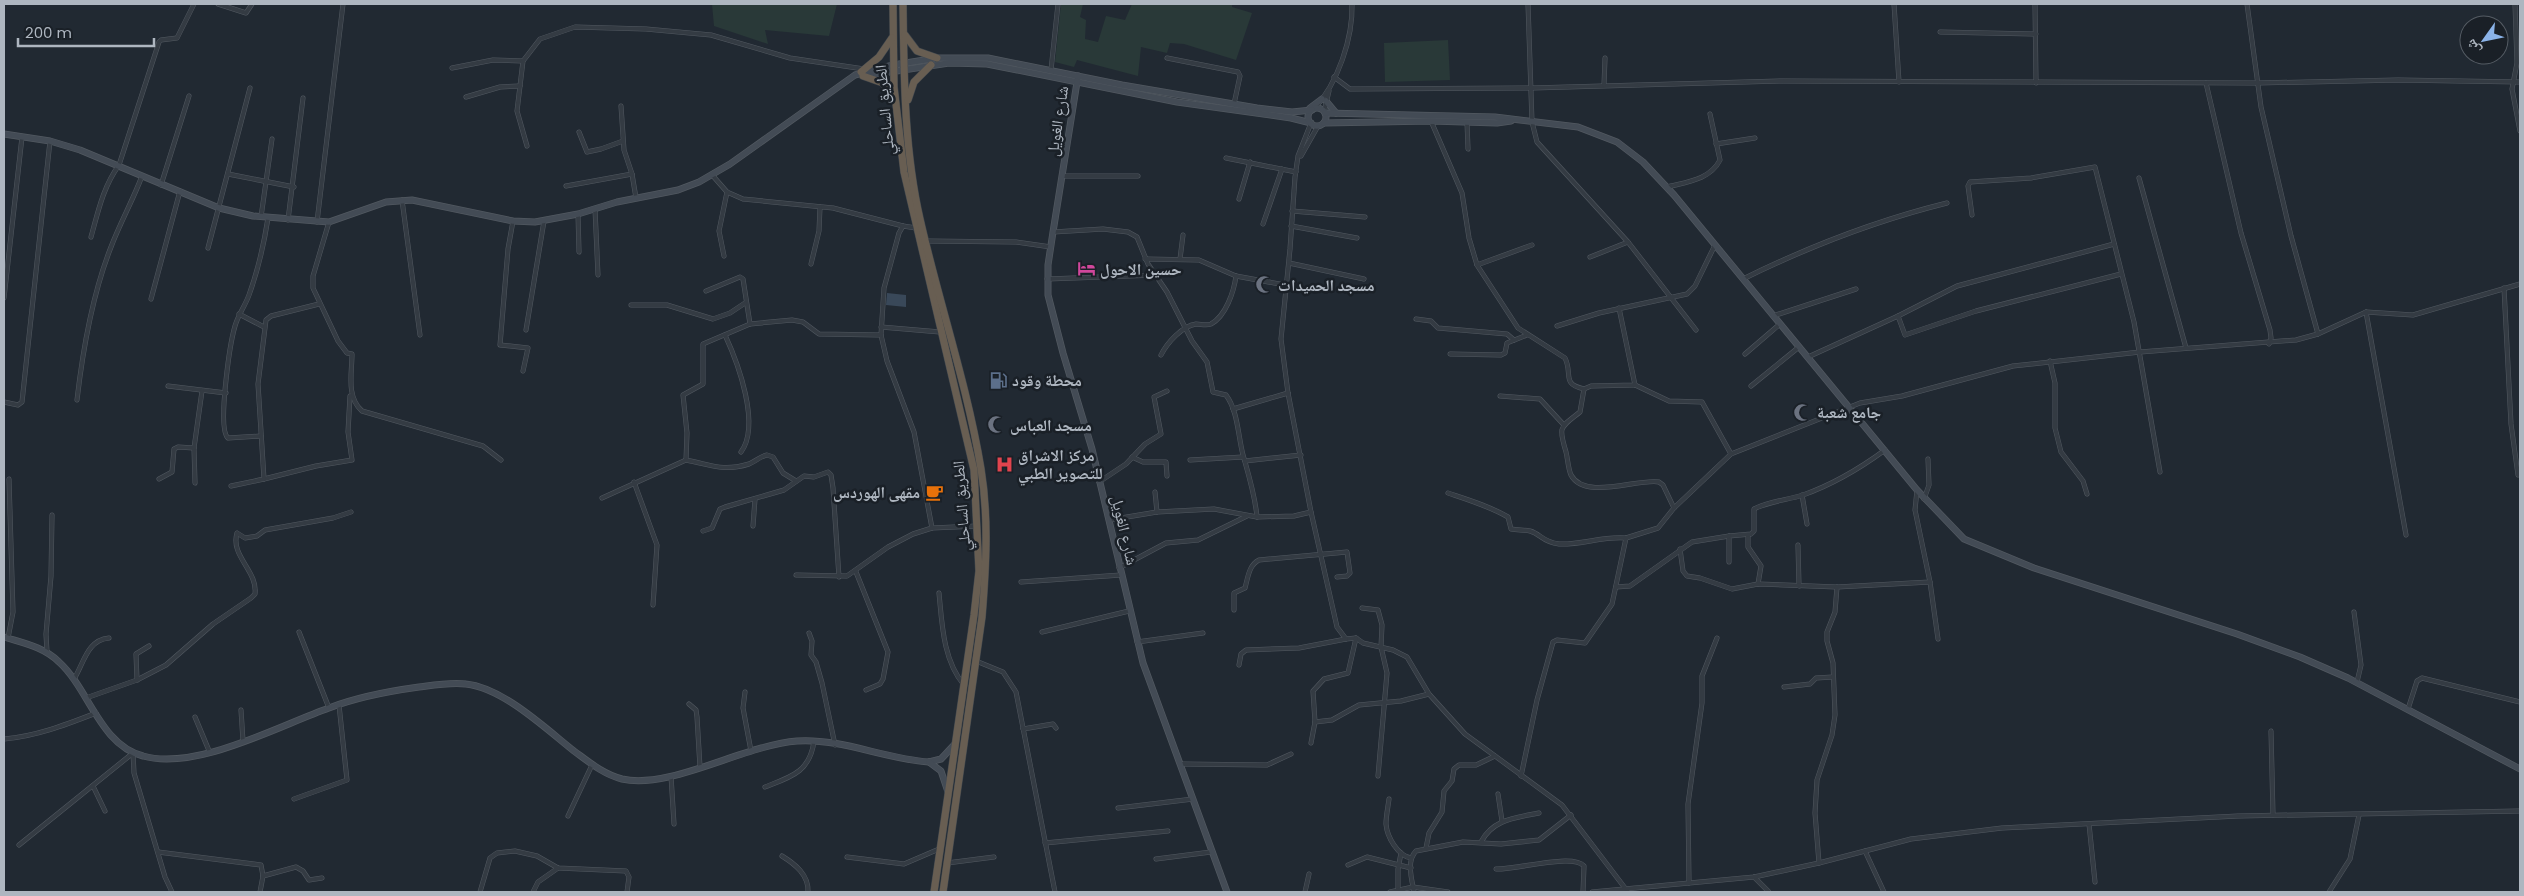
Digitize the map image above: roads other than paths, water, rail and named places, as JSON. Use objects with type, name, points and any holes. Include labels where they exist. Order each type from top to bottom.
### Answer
[{"type":"highway","name":"الطريق الساحلي","points":[[893,4],[896,106],[904,172],[940,332],[974,470],[978,526],[979,571],[934,892]]},
{"type":"highway","name":"الطريق الساحلي","points":[[903,4],[906,108],[912,169],[926,241],[970,415],[981,471],[986,525],[985,574],[976,661],[943,892]]},
{"type":"highway","points":[[903,26],[908,40],[917,51],[937,58]]},
{"type":"highway","points":[[893,36],[883,53],[863,72],[883,84],[890,92],[896,106]]},
{"type":"highway","points":[[906,108],[914,82],[931,65]]},
{"type":"street","points":[[91,237],[107,182],[119,165],[159,42],[161,40],[177,38],[194,4]]},
{"type":"street","points":[[218,4],[246,13],[252,4]]},
{"type":"street","points":[[316,222],[343,4]]},
{"type":"street","points":[[1051,70],[1058,4]]},
{"type":"street","points":[[1346,639],[1335,620],[1320,554],[1288,393],[1281,339],[1298,162],[1309,126],[1308,116],[1324,100],[1349,37],[1352,4]]},
{"type":"street","points":[[1528,4],[1532,122],[1534,136],[1539,146],[1628,242],[1696,330]]},
{"type":"street","points":[[1894,4],[1899,82]]},
{"type":"street","points":[[2035,4],[2036,83]]},
{"type":"street","points":[[2247,4],[2257,83],[2289,228],[2318,334]]},
{"type":"street","points":[[2515,4],[2517,63],[2512,91],[2520,131]]},
{"type":"street","points":[[527,146],[517,110],[523,61],[540,39],[575,27],[592,26],[711,35],[790,58],[863,72],[962,62],[987,64],[1069,80],[1078,79],[1234,104],[1302,112],[1313,109],[1325,113],[1471,116],[1578,127],[1611,139],[1643,162],[1667,187],[1924,499],[1956,532],[1984,550],[2259,641],[2357,682],[2520,769]]},
{"type":"street","points":[[1940,32],[2036,34]]},
{"type":"street","points":[[904,67],[937,58],[988,58],[1051,70],[1091,84],[1185,104],[1300,120],[1309,126],[1318,126],[1324,123],[1431,121],[1497,123],[1513,120]]},
{"type":"street","points":[[1167,58],[1238,72],[1240,76],[1234,104]]},
{"type":"street","points":[[1604,85],[1605,58]]},
{"type":"street","points":[[452,68],[493,60],[523,61]]},
{"type":"street","points":[[4,134],[50,141],[80,150],[219,208],[265,217],[330,222],[386,202],[402,200],[444,205],[513,221],[544,222],[636,198],[678,190],[713,176],[848,80],[863,72]]},
{"type":"street","name":"شارع الغويل","points":[[1078,79],[1047,280],[1053,318],[1082,409],[1137,642],[1211,852],[1227,892]]},
{"type":"street","points":[[1069,80],[1076,92],[1091,84]]},
{"type":"street","points":[[1333,80],[1350,89],[1899,82],[2257,83],[2398,80],[2520,82]]},
{"type":"street","points":[[2206,83],[2241,233],[2272,338],[2269,344]]},
{"type":"street","points":[[466,97],[491,89],[520,86]]},
{"type":"street","points":[[208,248],[250,88]]},
{"type":"street","points":[[161,185],[189,96]]},
{"type":"street","points":[[288,220],[294,187],[303,98]]},
{"type":"street","points":[[1302,112],[1324,100]]},
{"type":"street","points":[[1324,100],[1324,123]]},
{"type":"street","points":[[1324,100],[1336,113]]},
{"type":"street","points":[[621,106],[623,140],[636,198]]},
{"type":"street","points":[[1667,187],[1707,175],[1720,160],[1710,114]]},
{"type":"street","points":[[1431,121],[1462,193],[1470,242],[1477,265],[1518,328],[1563,355],[1567,361],[1571,385],[1584,389],[1591,386],[1635,385],[1669,401],[1702,402],[1731,454]]},
{"type":"street","points":[[1467,122],[1468,149]]},
{"type":"street","points":[[1298,162],[1318,126]]},
{"type":"street","points":[[579,132],[586,152],[623,140]]},
{"type":"street","points":[[4,298],[22,137]]},
{"type":"street","points":[[1716,144],[1755,138]]},
{"type":"street","points":[[261,436],[233,438],[225,436],[222,428],[230,351],[239,314],[248,298],[258,266],[265,217],[272,139]]},
{"type":"street","points":[[4,402],[18,405],[22,402],[50,141]]},
{"type":"street","points":[[1226,158],[1296,172]]},
{"type":"street","points":[[1239,199],[1250,162]]},
{"type":"street","points":[[1972,215],[1968,186],[1970,182],[2031,178],[2093,166],[2097,170],[2140,352],[2160,472]]},
{"type":"street","points":[[1263,224],[1282,169]]},
{"type":"street","points":[[228,174],[294,187]]},
{"type":"street","points":[[566,186],[632,174]]},
{"type":"street","points":[[77,400],[87,330],[101,277],[110,248],[142,176]]},
{"type":"street","points":[[713,176],[727,192],[743,199],[820,207],[916,228]]},
{"type":"street","points":[[1062,176],[1138,176]]},
{"type":"street","points":[[2139,178],[2186,348]]},
{"type":"street","points":[[151,300],[180,191]]},
{"type":"street","points":[[724,256],[718,231],[727,192]]},
{"type":"street","points":[[402,200],[420,335]]},
{"type":"street","points":[[1743,279],[1840,235],[1890,217],[1947,203]]},
{"type":"street","points":[[811,264],[818,231],[820,207]]},
{"type":"street","points":[[595,209],[598,275]]},
{"type":"street","points":[[1292,211],[1365,218]]},
{"type":"street","points":[[578,214],[579,252]]},
{"type":"street","points":[[513,221],[508,248],[500,345],[528,348],[523,371]]},
{"type":"street","points":[[231,486],[307,468],[352,460],[348,432],[351,370],[347,353],[319,304],[313,288],[313,276],[330,222]]},
{"type":"street","points":[[526,330],[544,222]]},
{"type":"street","points":[[902,226],[890,261],[884,288],[881,335],[887,361],[911,420],[926,488],[932,528]]},
{"type":"street","points":[[1291,226],[1357,238]]},
{"type":"street","points":[[1053,232],[1086,229],[1128,232],[1137,237],[1146,259],[1167,292],[1185,329],[1207,362],[1213,393],[1226,395],[1233,410],[1244,459],[1255,494],[1257,517]]},
{"type":"street","points":[[1180,259],[1184,235]]},
{"type":"street","points":[[926,241],[1016,242],[1051,247]]},
{"type":"street","points":[[1590,257],[1628,242]]},
{"type":"street","points":[[1808,357],[1898,316],[1957,286],[2114,244]]},
{"type":"street","points":[[1477,265],[1532,245]]},
{"type":"street","points":[[1557,326],[1619,308],[1687,294],[1693,290],[1715,245]]},
{"type":"street","points":[[1146,259],[1199,260],[1236,276],[1285,285]]},
{"type":"street","points":[[1289,263],[1364,279]]},
{"type":"street","points":[[1898,316],[1903,333],[1907,334],[1976,311],[2121,274]]},
{"type":"street","points":[[1047,280],[1156,275]]},
{"type":"street","points":[[1161,355],[1167,345],[1185,329],[1194,324],[1209,325],[1214,322],[1227,304],[1236,276]]},
{"type":"street","points":[[706,291],[740,277],[743,279],[745,303],[750,324]]},
{"type":"street","points":[[1448,493],[1488,506],[1495,512],[1508,517],[1511,529],[1530,531],[1542,540],[1551,543],[1575,543],[1604,537],[1626,538],[1654,530],[1674,508],[1731,454],[1849,407],[1907,395],[1991,371],[2050,361],[2186,348],[2269,344],[2296,340],[2318,334],[2366,312],[2413,315],[2520,284]]},
{"type":"street","points":[[2504,288],[2511,424],[2518,475]]},
{"type":"street","points":[[1773,316],[1856,289]]},
{"type":"street","points":[[631,305],[675,307],[713,319],[730,314],[745,303]]},
{"type":"street","points":[[264,479],[258,384],[266,320],[272,316],[319,304]]},
{"type":"street","points":[[1619,308],[1635,385]]},
{"type":"street","points":[[2366,312],[2406,535]]},
{"type":"street","points":[[239,314],[264,327]]},
{"type":"street","points":[[1416,319],[1431,321],[1438,328],[1507,334],[1514,340]]},
{"type":"street","points":[[686,460],[687,433],[683,395],[703,384],[703,344],[750,324],[777,320],[803,322],[819,334],[881,335]]},
{"type":"street","points":[[1745,354],[1780,324]]},
{"type":"street","points":[[881,327],[940,332]]},
{"type":"street","points":[[725,335],[736,364],[748,408],[745,446],[741,452]]},
{"type":"street","points":[[1450,354],[1501,355],[1505,353],[1507,343],[1527,335]]},
{"type":"street","points":[[1751,386],[1799,347]]},
{"type":"street","points":[[347,353],[352,354],[352,395],[354,404],[362,411],[483,446],[501,460]]},
{"type":"street","points":[[2050,361],[2055,383],[2055,428],[2061,452],[2083,481],[2087,494]]},
{"type":"street","points":[[168,386],[226,393]]},
{"type":"street","points":[[1584,389],[1580,412],[1564,424],[1561,430],[1562,442],[1571,474],[1577,481],[1605,488],[1659,482],[1663,484],[1674,508]]},
{"type":"street","points":[[195,483],[194,448],[202,391]]},
{"type":"street","points":[[1099,482],[1109,477],[1145,444],[1161,434],[1154,397],[1166,391]]},
{"type":"street","points":[[1233,410],[1288,393]]},
{"type":"street","points":[[1500,396],[1540,399],[1564,424]]},
{"type":"street","points":[[159,479],[172,472],[174,450],[178,447],[194,448]]},
{"type":"street","points":[[1616,587],[1630,586],[1692,542],[1748,535],[1754,531],[1754,509],[1802,495],[1850,475],[1885,450]]},
{"type":"street","points":[[602,498],[686,460],[716,468],[725,468],[752,463],[768,455],[773,457],[783,473],[796,481]]},
{"type":"street","points":[[1190,460],[1301,455]]},
{"type":"street","points":[[1132,457],[1143,462],[1166,462],[1167,476]]},
{"type":"street","points":[[1924,499],[1929,481],[1928,459]]},
{"type":"street","points":[[703,531],[712,528],[716,523],[721,508],[741,500],[755,499],[784,490],[804,476],[814,477],[828,472],[831,475],[839,577]]},
{"type":"street","points":[[9,479],[13,612],[6,637],[47,652],[59,661],[74,679],[116,740],[133,753],[147,757],[176,759],[210,752],[339,704],[418,687],[465,684],[481,687],[503,698],[592,765],[612,776],[625,780],[650,781],[778,743],[814,741],[929,762],[941,771],[948,792]]},
{"type":"street","points":[[634,482],[657,545],[653,605]]},
{"type":"street","points":[[1917,490],[1915,510],[1930,582],[1938,638]]},
{"type":"street","points":[[1155,492],[1157,512]]},
{"type":"street","points":[[1802,495],[1807,524]]},
{"type":"street","points":[[753,526],[755,499]]},
{"type":"street","points":[[1109,520],[1157,512],[1214,509],[1257,517],[1294,516],[1311,512]]},
{"type":"street","points":[[86,698],[137,680],[174,659],[212,624],[255,594],[254,584],[237,549],[237,533],[245,538],[251,537],[265,530],[333,518],[351,512]]},
{"type":"street","points":[[47,652],[52,515]]},
{"type":"street","points":[[1021,582],[1120,572],[1166,543],[1198,540],[1248,516]]},
{"type":"street","points":[[796,576],[818,574],[839,577],[856,572],[888,547],[914,534],[932,528],[978,526]]},
{"type":"street","points":[[1748,535],[1748,547],[1761,566],[1758,584]]},
{"type":"street","points":[[1729,536],[1729,562]]},
{"type":"street","points":[[1521,776],[1537,700],[1553,642],[1557,640],[1585,643],[1610,610],[1626,538]]},
{"type":"street","points":[[1798,544],[1799,586]]},
{"type":"street","points":[[1680,549],[1683,570],[1687,576],[1700,578],[1732,589],[1758,584],[1837,587],[1930,582]]},
{"type":"street","points":[[1234,610],[1234,593],[1245,588],[1249,573],[1256,561],[1344,552],[1348,554],[1350,573],[1347,576],[1337,577]]},
{"type":"street","points":[[856,572],[888,652],[883,680],[880,684],[866,690]]},
{"type":"street","points":[[1819,863],[1815,832],[1816,788],[1835,715],[1833,663],[1827,641],[1827,632],[1835,612],[1837,587]]},
{"type":"street","points":[[939,592],[948,657],[964,685]]},
{"type":"street","points":[[1362,608],[1375,608],[1379,612],[1383,635],[1382,647],[1386,672],[1385,703],[1378,776]]},
{"type":"street","points":[[1042,632],[1129,611]]},
{"type":"street","points":[[2354,612],[2361,665],[2357,682]]},
{"type":"street","points":[[299,632],[330,708]]},
{"type":"street","points":[[809,633],[812,641],[811,656],[816,662],[822,683],[835,745]]},
{"type":"street","points":[[1137,642],[1203,633]]},
{"type":"street","points":[[74,679],[90,646],[99,639],[109,638]]},
{"type":"street","points":[[1311,743],[1315,722],[1313,691],[1324,679],[1348,673],[1356,638]]},
{"type":"street","points":[[1239,665],[1241,654],[1246,650],[1299,648],[1356,638],[1363,643],[1382,647],[1407,657],[1429,694],[1465,734],[1548,794],[1570,815],[1626,891]]},
{"type":"street","points":[[1689,883],[1688,804],[1702,703],[1702,676],[1717,638]]},
{"type":"street","points":[[137,680],[136,654],[149,646]]},
{"type":"street","points":[[976,661],[998,669],[1007,676],[1016,692],[1056,892]]},
{"type":"street","points":[[1784,687],[1808,685],[1816,678],[1834,677]]},
{"type":"street","points":[[2408,709],[2418,681],[2422,678],[2520,702]]},
{"type":"street","points":[[745,692],[743,708],[751,751]]},
{"type":"street","points":[[1315,722],[1332,720],[1359,705],[1385,703],[1429,694]]},
{"type":"street","points":[[294,799],[348,780],[339,704]]},
{"type":"street","points":[[689,704],[696,710],[700,767]]},
{"type":"street","points":[[241,710],[243,741]]},
{"type":"street","points":[[4,739],[26,737],[63,726],[96,712]]},
{"type":"street","points":[[195,717],[210,752]]},
{"type":"street","points":[[1023,729],[1052,724],[1056,728]]},
{"type":"street","points":[[2271,731],[2273,815]]},
{"type":"street","points":[[765,787],[790,778],[803,769],[812,753],[814,741]]},
{"type":"street","points":[[929,762],[945,756],[955,743]]},
{"type":"street","points":[[19,845],[133,753]]},
{"type":"street","points":[[133,753],[134,773],[172,892]]},
{"type":"street","points":[[1181,764],[1267,765],[1291,754]]},
{"type":"street","points":[[1426,848],[1429,833],[1442,812],[1444,791],[1452,782],[1454,769],[1459,765],[1476,765],[1495,756]]},
{"type":"street","points":[[568,816],[592,765]]},
{"type":"street","points":[[671,776],[674,824]]},
{"type":"street","points":[[93,786],[105,811]]},
{"type":"street","points":[[1498,794],[1502,821]]},
{"type":"street","points":[[1118,808],[1193,799]]},
{"type":"street","points":[[1389,800],[1387,829],[1401,853],[1412,858]]},
{"type":"street","points":[[1592,892],[1626,891],[1754,876],[1819,863],[1911,839],[1978,830],[2273,815],[2520,811]]},
{"type":"street","points":[[1481,842],[1486,832],[1502,821],[1539,813]]},
{"type":"street","points":[[1413,890],[1411,868],[1412,858],[1416,851],[1463,842],[1501,844],[1539,840],[1570,815]]},
{"type":"street","points":[[2329,892],[2350,859],[2359,815]]},
{"type":"street","points":[[2089,824],[2096,882]]},
{"type":"street","points":[[1045,843],[1168,831]]},
{"type":"street","points":[[847,857],[904,864],[940,849]]},
{"type":"street","points":[[480,892],[490,858],[497,853],[515,851],[537,856],[558,868],[626,871],[629,877],[627,892]]},
{"type":"street","points":[[1865,851],[1884,892]]},
{"type":"street","points":[[158,852],[256,863],[263,868],[260,892]]},
{"type":"street","points":[[1156,859],[1211,852]]},
{"type":"street","points":[[1398,890],[1398,864],[1401,853]]},
{"type":"street","points":[[782,856],[795,865],[803,874],[808,883],[808,892]]},
{"type":"street","points":[[947,863],[994,857]]},
{"type":"street","points":[[1348,865],[1367,857],[1411,868]]},
{"type":"street","points":[[1496,869],[1515,869],[1550,862],[1581,863],[1585,869],[1583,892]]},
{"type":"street","points":[[263,876],[296,867],[304,871],[309,880],[322,878]]},
{"type":"street","points":[[533,892],[538,882],[558,868]]},
{"type":"street","points":[[1305,892],[1309,874]]},
{"type":"street","points":[[1754,876],[1769,892]]},
{"type":"street","points":[[1390,892],[1398,890],[1448,892]]},
{"type":"water","points":[[887,293],[906,295],[906,307],[886,305]]},
{"type":"place","name":"حسين الاحول","points":[[1086,269]]},
{"type":"place","name":"مسجد الحميدات","points":[[1264,285]]},
{"type":"place","name":"محطة وقود","points":[[998,380]]},
{"type":"place","name":"جامع شعبة","points":[[1803,412]]},
{"type":"place","name":"مسجد العباس","points":[[996,425]]},
{"type":"place","name":"مركز الاشراق للتصوير الطبي","points":[[1004,464]]},
{"type":"place","name":"مقهى الهوردس","points":[[934,492]]}]
